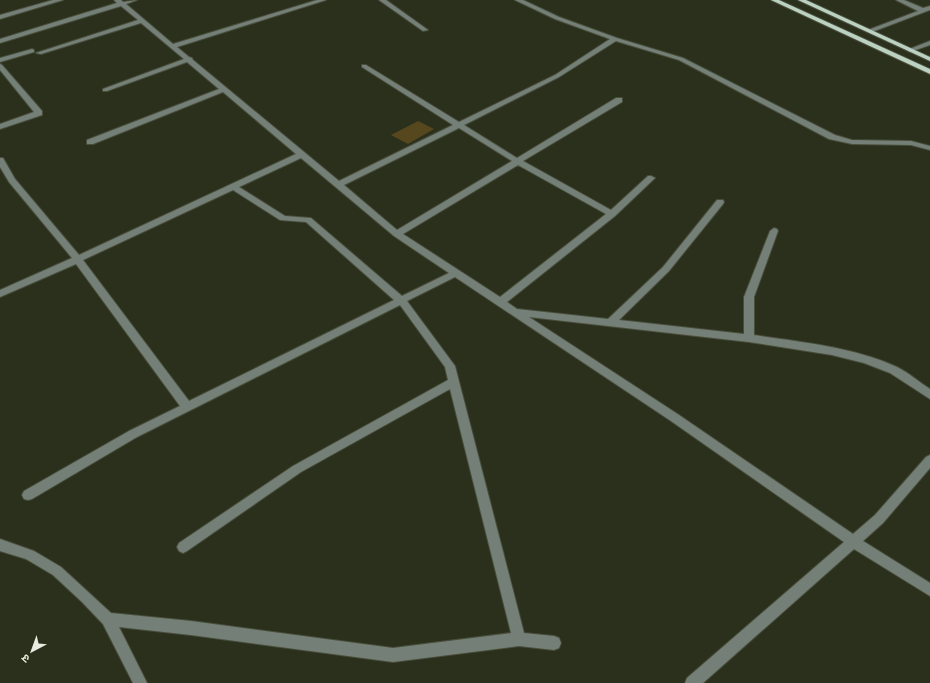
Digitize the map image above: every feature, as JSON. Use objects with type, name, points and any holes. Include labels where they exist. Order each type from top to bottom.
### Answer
[{"type":"main road","points":[[774,0],[930,72]]},
{"type":"main road","points":[[800,0],[930,59]]},
{"type":"street","points":[[0,17],[60,0]]},
{"type":"street","points":[[0,41],[118,2],[134,0]]},
{"type":"street","points":[[172,46],[322,0]]},
{"type":"street","points":[[382,0],[425,30]]},
{"type":"street","points":[[518,0],[557,18],[615,39],[681,59],[832,136],[852,142],[911,143],[930,148]]},
{"type":"street","points":[[899,0],[927,10]]},
{"type":"street","points":[[118,2],[225,89],[397,234],[675,418],[854,542],[930,590]]},
{"type":"street","points":[[870,31],[927,10]]},
{"type":"street","points":[[0,52],[3,59],[35,52],[142,21]]},
{"type":"street","points":[[338,185],[557,76],[615,39]]},
{"type":"street","points":[[910,50],[930,43]]},
{"type":"street","points":[[105,90],[190,60]]},
{"type":"street","points":[[0,66],[40,113],[0,127]]},
{"type":"street","points":[[364,66],[517,162],[612,214]]},
{"type":"street","points":[[90,142],[225,89]]},
{"type":"street","points":[[397,234],[619,100]]},
{"type":"street","points":[[0,294],[78,260],[302,154]]},
{"type":"street","points":[[0,160],[12,180],[78,260],[187,408]]},
{"type":"street","points":[[500,302],[612,214],[651,178]]},
{"type":"street","points":[[233,186],[283,218],[308,220],[402,301],[450,366],[519,639]]},
{"type":"street","points":[[610,323],[666,269],[720,202]]},
{"type":"street","points":[[749,338],[749,297],[774,231]]},
{"type":"street","points":[[28,495],[133,434],[456,273]]},
{"type":"street","points":[[514,311],[749,338],[832,351],[866,360],[894,370],[930,395]]},
{"type":"street","points":[[183,547],[297,469],[454,382]]},
{"type":"street","points":[[692,683],[879,519],[930,460]]},
{"type":"street","points":[[0,545],[30,555],[57,571],[87,598],[108,619],[140,683]]},
{"type":"street","points":[[108,619],[191,628],[392,655],[519,639],[554,643]]},
{"type":"building","points":[[418,121],[434,129],[408,144],[391,135]]}]
